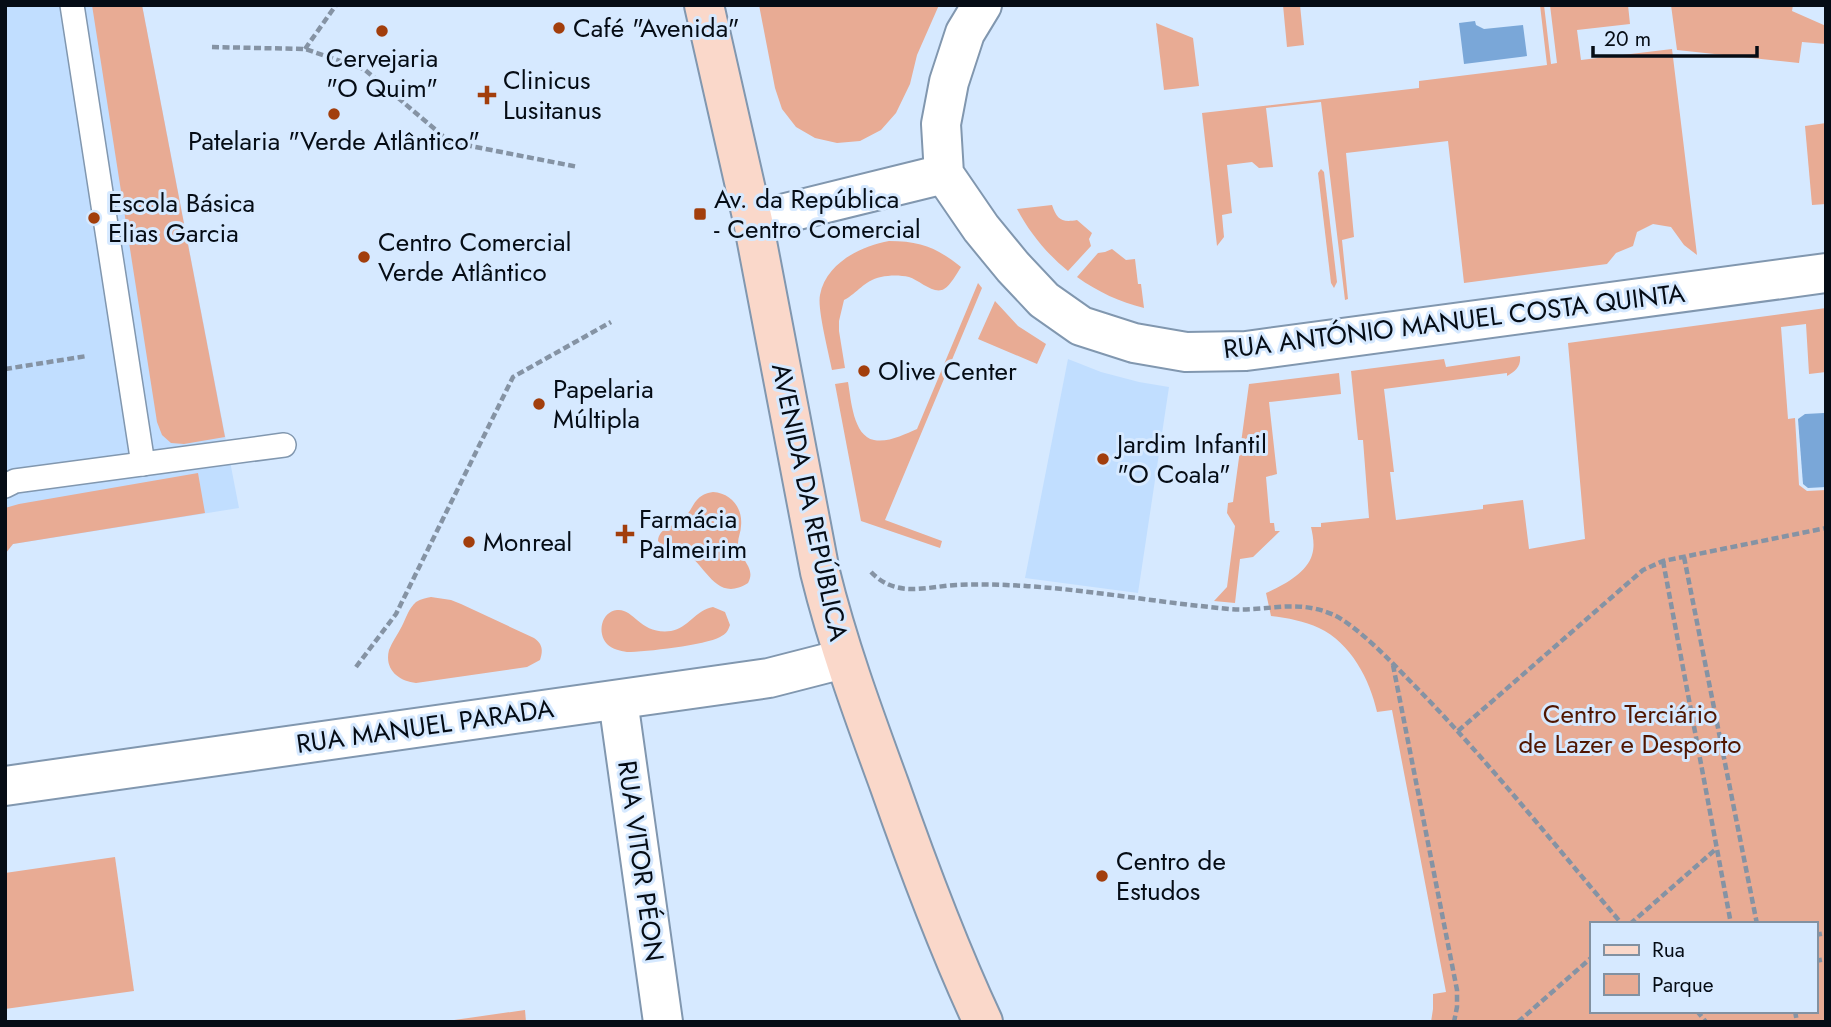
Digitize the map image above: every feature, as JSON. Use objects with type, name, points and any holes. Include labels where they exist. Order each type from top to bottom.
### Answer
[{"type":"street","name":"AVENIDA DA REPÚBLICA","points":[[704,5],[753,221],[820,572],[844,659],[915,858],[983,1022]]},
{"type":"street","points":[[753,221],[944,174],[941,124],[949,82],[965,33],[982,5]]},
{"type":"street","name":"RUA ANTÓNIO MANUEL COSTA QUINTA","points":[[944,174],[981,228],[1044,300],[1081,326],[1134,343],[1186,352],[1246,351],[1826,273]]},
{"type":"street","name":"RUA MANUEL PARADA","points":[[5,786],[769,678],[844,659]]},
{"type":"street","name":"RUA VITOR PÉON","points":[[618,700],[663,1022]]},
{"type":"lane","points":[[72,5],[143,464]]},
{"type":"lane","points":[[5,486],[15,481],[284,444]]},
{"type":"path","points":[[305,49],[336,5]]},
{"type":"path","points":[[212,47],[305,49],[364,69],[450,142],[578,167]]},
{"type":"path","points":[[356,667],[396,614],[513,377],[611,322]]},
{"type":"path","points":[[5,369],[126,350]]},
{"type":"path","points":[[1458,731],[1643,570],[1663,561],[1826,528]]},
{"type":"path","points":[[1684,557],[1757,922]]},
{"type":"path","points":[[1663,561],[1731,922]]},
{"type":"path","points":[[867,564],[872,574],[888,585],[909,589],[1004,584],[1233,609],[1304,606],[1321,609],[1338,617],[1393,663],[1458,731],[1620,922]]},
{"type":"path","points":[[1393,663],[1457,990],[1454,1022]]},
{"type":"path","points":[[1632,922],[1716,849]]},
{"type":"path","points":[[1518,1022],[1590,959]]},
{"type":"shaded area","name":"Escola Básica Elias Garcia","points":[[5,5],[142,5],[239,508],[13,544],[5,554]]},
{"type":"shaded area","points":[[1475,21],[1476,25],[1484,29],[1523,25],[1527,56],[1464,64],[1459,23]]},
{"type":"shaded area","name":"Jardim Infantil \"O Coala\"","points":[[1068,359],[1101,372],[1169,387],[1138,593],[1025,578]]},
{"type":"shaded area","points":[[1824,413],[1826,487],[1808,488],[1803,484],[1798,419],[1805,414]]},
{"type":"green space","points":[[92,5],[142,5],[225,437],[184,444],[171,443],[162,435],[157,422]]},
{"type":"green space","points":[[759,5],[939,5],[917,55],[910,84],[896,113],[881,130],[860,141],[837,143],[815,138],[796,127],[782,109],[775,88]]},
{"type":"green space","points":[[1283,5],[1300,5],[1304,45],[1287,47]]},
{"type":"green space","points":[[1540,5],[1544,5],[1551,64],[1557,63],[1550,5],[1628,5],[1630,24],[1577,30],[1581,60],[1672,49],[1697,255],[1684,245],[1671,227],[1653,224],[1637,232],[1633,246],[1616,253],[1607,264],[1464,283],[1448,141],[1346,153],[1354,237],[1342,240],[1348,299],[1345,300],[1321,102],[1266,108],[1273,167],[1259,168],[1252,162],[1227,165],[1232,213],[1222,215],[1224,237],[1217,246],[1202,113],[1419,88],[1419,81],[1547,65]]},
{"type":"green space","points":[[1671,5],[1793,5],[1792,11],[1826,26],[1826,44],[1802,42],[1799,63],[1677,50]]},
{"type":"green space","points":[[1156,23],[1193,38],[1199,86],[1164,90]]},
{"type":"green space","points":[[1826,123],[1826,204],[1812,205],[1805,126]]},
{"type":"green space","points":[[1321,169],[1324,172],[1337,282],[1334,288],[1331,283],[1318,173]]},
{"type":"green space","points":[[1052,205],[1060,219],[1077,220],[1092,233],[1089,239],[1091,246],[1068,271],[1039,242],[1017,209]]},
{"type":"green space","points":[[889,241],[910,242],[928,247],[961,267],[944,289],[931,289],[909,277],[888,276],[870,281],[844,300],[839,331],[845,368],[832,370],[820,310],[820,295],[824,284],[829,274],[846,258],[867,247]]},
{"type":"green space","points":[[1112,249],[1126,260],[1135,259],[1144,308],[1109,296],[1077,277],[1098,253]]},
{"type":"green space","points":[[978,283],[982,288],[885,520],[942,541],[940,548],[861,521],[835,384],[848,382],[854,416],[867,437],[885,440],[917,429]]},
{"type":"green space","points":[[995,301],[1018,326],[1046,344],[1037,364],[978,339]]},
{"type":"green space","name":"Centro Terciário de Lazer e Desporto","points":[[1826,308],[1826,372],[1809,374],[1806,324],[1781,327],[1788,419],[1795,418],[1799,485],[1807,491],[1826,490],[1826,1022],[1431,1022],[1433,994],[1446,992],[1392,710],[1377,712],[1364,675],[1341,643],[1308,623],[1271,616],[1266,593],[1305,568],[1312,555],[1311,527],[1321,527],[1321,523],[1369,518],[1363,440],[1358,440],[1351,371],[1444,359],[1446,367],[1520,356],[1517,368],[1507,376],[1507,373],[1384,389],[1394,472],[1390,472],[1396,520],[1483,509],[1483,505],[1523,500],[1529,549],[1585,539],[1568,343]]},
{"type":"green space","points":[[1339,373],[1341,394],[1269,402],[1277,474],[1266,477],[1270,523],[1274,523],[1275,531],[1280,531],[1253,557],[1240,559],[1235,603],[1214,601],[1227,587],[1235,526],[1227,513],[1228,503],[1233,502],[1249,384]]},
{"type":"green space","points":[[198,473],[205,513],[13,544],[5,554],[5,508]]},
{"type":"green space","points":[[713,492],[730,498],[740,513],[739,549],[749,568],[750,577],[748,583],[737,588],[727,589],[719,585],[683,551],[658,541],[661,533],[683,519],[698,499]]},
{"type":"green space","points":[[431,597],[451,600],[534,638],[542,648],[540,660],[527,667],[416,683],[404,680],[391,669],[389,650],[414,604]]},
{"type":"green space","points":[[713,607],[725,612],[730,625],[722,636],[702,643],[627,652],[609,646],[602,634],[604,619],[617,610],[623,610],[652,629],[671,631]]},
{"type":"green space","points":[[115,857],[134,991],[5,1009],[5,873]]},
{"type":"green space","points":[[525,1010],[526,1022],[440,1022]]},
{"type":"place","name":"Café \"Avenida\"","points":[[559,28]]},
{"type":"place","name":"Cervejaria \"O Quim\"","points":[[382,31]]},
{"type":"place","name":"Clinicus Lusitanus","points":[[487,95]]},
{"type":"place","name":"Patelaria \"Verde Atlântico\"","points":[[334,114]]},
{"type":"place","name":"Av. da República - Centro Comercial","points":[[700,214]]},
{"type":"place","name":"Escola Básica Elias Garcia","points":[[94,218]]},
{"type":"place","name":"Centro Comercial Verde Atlântico","points":[[364,257]]},
{"type":"place","name":"Olive Center","points":[[864,371]]},
{"type":"place","name":"Papelaria Múltipla","points":[[539,404]]},
{"type":"place","name":"Jardim Infantil \"O Coala\"","points":[[1103,459]]},
{"type":"place","name":"Farmácia Palmeirim","points":[[625,534]]},
{"type":"place","name":"Monreal","points":[[469,542]]},
{"type":"place","name":"Centro de Estudos","points":[[1102,876]]}]
